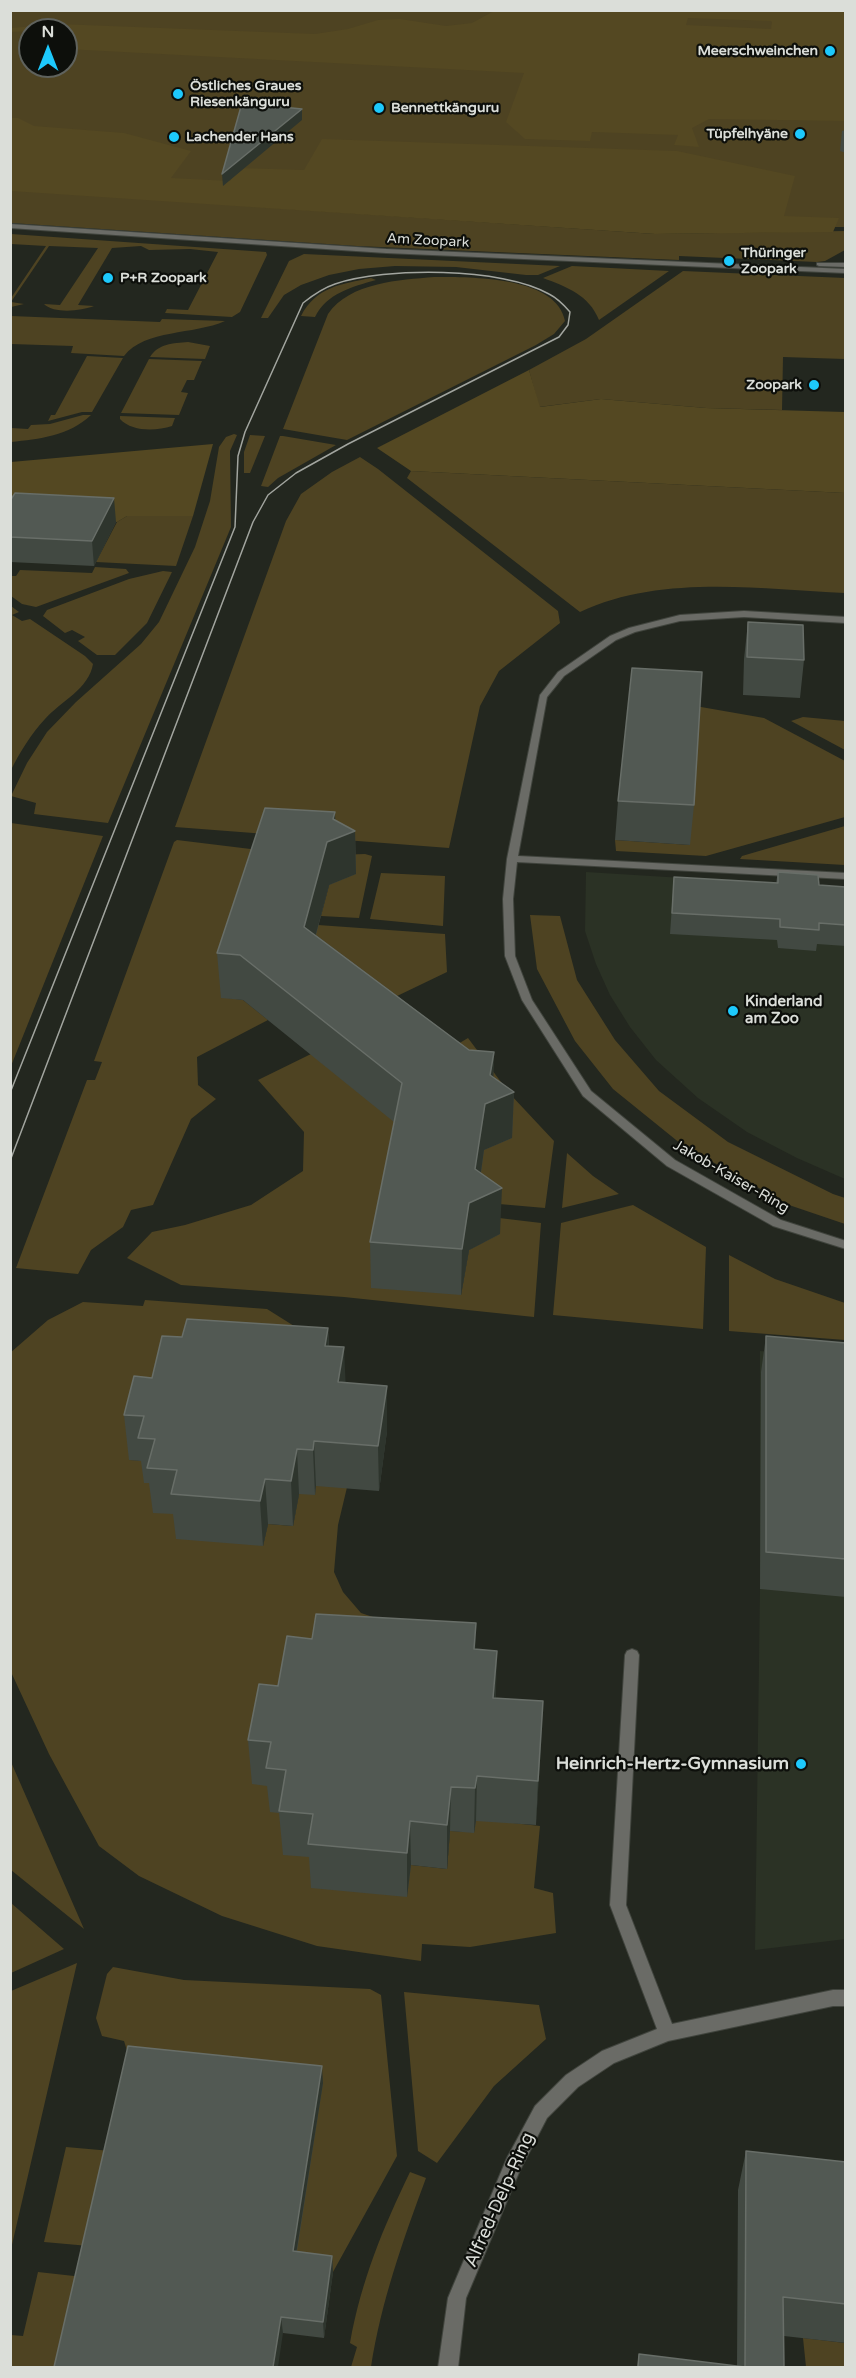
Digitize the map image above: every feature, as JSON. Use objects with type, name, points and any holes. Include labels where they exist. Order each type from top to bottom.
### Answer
[{"type":"street","name":"Am Zoopark","points":[[10,226],[375,251],[846,271]]},
{"type":"street","points":[[819,264],[846,265]]},
{"type":"street","name":"Jakob-Kaiser-Ring","points":[[846,620],[744,614],[680,618],[632,630],[613,638],[561,674],[543,697],[512,859],[508,899],[510,956],[527,999],[587,1092],[671,1163],[777,1223],[846,1245]]},
{"type":"street","points":[[512,859],[846,876]]},
{"type":"street","points":[[632,1654],[618,1905],[667,2032]]},
{"type":"street","name":"Alfred-Delp-Ring","points":[[448,2367],[457,2298],[513,2164],[541,2112],[572,2081],[608,2056],[667,2032],[833,1998],[846,1998]]},
{"type":"shaded area","points":[[10,11],[845,11],[845,227],[776,227],[204,203],[655,234],[845,231],[845,250],[825,261],[679,256],[679,260],[357,246],[11,223]]},
{"type":"shaded area","points":[[494,11],[845,11],[845,121],[709,119],[692,128],[699,147],[674,145],[678,135],[592,132],[590,141],[525,139],[506,122],[524,73],[78,50],[78,25],[315,34],[348,29],[378,20],[400,19],[446,26],[472,23]],"holes":[[[688,18],[772,22],[771,29],[686,25]]]},
{"type":"shaded area","points":[[18,27],[18,32],[10,32],[11,28]]},
{"type":"shaded area","points":[[10,118],[18,118],[34,126],[124,133],[191,151],[171,178],[230,181],[239,168],[304,170],[322,139],[677,151],[795,176],[784,216],[839,218],[833,232],[655,234],[11,191]]},
{"type":"shaded area","points":[[11,234],[266,252],[267,255],[240,312],[232,317],[165,313],[167,309],[188,310],[218,252],[190,249],[149,250],[141,246],[112,248],[78,305],[94,306],[61,310],[44,304],[60,305],[98,248],[49,246],[11,302],[11,298],[46,246],[11,244]]},
{"type":"shaded area","points":[[304,254],[560,266],[538,275],[456,267],[395,266],[359,269],[329,275],[301,285],[284,295],[268,318],[261,318],[289,261]]},
{"type":"shaded area","points":[[572,266],[669,271],[599,320],[595,311],[583,298],[543,278]]},
{"type":"shaded area","points":[[683,271],[845,278],[845,359],[783,357],[782,410],[706,408],[601,399],[539,407],[529,370],[586,339]]},
{"type":"shaded area","points":[[434,277],[489,279],[530,287],[546,295],[559,306],[565,321],[554,334],[536,345],[347,440],[283,429],[328,314],[337,303],[362,289],[376,285]]},
{"type":"shaded area","points":[[371,278],[376,280],[349,288],[333,297],[326,302],[315,317],[301,316],[314,299],[330,288]]},
{"type":"shaded area","points":[[11,302],[24,304],[11,307]]},
{"type":"shaded area","points":[[11,316],[160,322],[162,319],[225,321],[144,341],[124,356],[71,353],[73,346],[11,344]]},
{"type":"shaded area","points":[[188,342],[210,346],[205,359],[150,357],[162,347]]},
{"type":"shaded area","points":[[87,356],[123,358],[92,412],[82,412],[48,421],[51,415],[55,415]]},
{"type":"shaded area","points":[[149,359],[202,361],[194,380],[187,380],[181,392],[188,393],[179,415],[121,413]]},
{"type":"shaded area","points":[[529,370],[540,407],[601,399],[706,408],[845,412],[845,493],[411,471],[377,448]]},
{"type":"shaded area","points":[[91,415],[63,432],[43,438],[11,442],[11,428],[28,429],[31,425],[50,424]]},
{"type":"shaded area","points":[[120,416],[175,418],[172,426],[144,429],[125,423]]},
{"type":"shaded area","points":[[237,435],[230,451],[231,527],[108,823],[34,814],[36,803],[11,796],[27,763],[47,732],[76,702],[141,644],[159,622],[195,547],[210,501],[219,447],[226,437]]},
{"type":"shaded area","points":[[250,435],[265,436],[250,473],[244,473],[244,452]]},
{"type":"shaded area","points":[[280,436],[336,445],[278,478],[268,487],[261,486]]},
{"type":"shaded area","points":[[213,444],[193,516],[127,516],[117,522],[83,521],[11,509],[11,462]]},
{"type":"shaded area","points":[[360,457],[558,611],[560,623],[499,671],[480,706],[449,848],[175,827],[286,521],[301,494],[332,472]]},
{"type":"shaded area","points":[[411,471],[845,493],[845,593],[745,587],[677,588],[643,592],[611,600],[580,612],[407,478]]},
{"type":"shaded area","points":[[127,516],[193,516],[176,566],[96,562],[117,522]]},
{"type":"shaded area","points":[[95,567],[126,569],[129,573],[36,607],[22,604],[11,596],[11,576],[16,576],[20,570],[92,573]]},
{"type":"shaded area","points":[[163,571],[172,572],[147,623],[115,655],[97,655],[78,641],[85,637],[72,630],[65,633],[43,616],[47,610],[129,579]]},
{"type":"shaded area","points":[[11,606],[19,612],[12,615],[22,621],[30,619],[85,656],[93,664],[86,681],[80,688],[51,712],[35,731],[11,770]]},
{"type":"shaded area","points":[[661,700],[764,718],[845,761],[845,817],[706,856],[616,851],[615,840],[690,845]]},
{"type":"shaded area","points":[[803,717],[845,721],[845,750],[791,721]]},
{"type":"shaded area","points":[[10,823],[103,836],[11,1066]]},
{"type":"shaded area","points":[[845,826],[845,865],[740,859],[742,856]]},
{"type":"shaded area","points":[[177,840],[267,851],[221,997],[243,1000],[268,1020],[197,1057],[198,1085],[216,1099],[191,1119],[153,1205],[131,1210],[123,1227],[91,1250],[78,1274],[16,1268],[87,1080],[95,1080],[102,1062],[94,1061],[174,842]]},
{"type":"shaded area","points":[[337,855],[372,856],[359,918],[321,916]]},
{"type":"shaded area","name":"Kinderland am Zoo","points":[[586,872],[845,888],[845,1179],[797,1158],[747,1132],[698,1098],[656,1060],[630,1027],[610,995],[596,964],[585,931]]},
{"type":"shaded area","points":[[381,873],[445,876],[443,926],[370,919]]},
{"type":"shaded area","points":[[530,915],[560,916],[577,980],[615,1040],[659,1091],[728,1142],[845,1198],[845,1224],[789,1205],[681,1144],[613,1089],[575,1041],[537,969]]},
{"type":"shaded area","points":[[318,925],[445,934],[447,972],[395,997],[306,971]]},
{"type":"shaded area","points":[[468,1038],[510,1094],[554,1141],[545,1208],[476,1202],[426,1063]]},
{"type":"shaded area","points":[[311,1054],[403,1128],[461,1295],[469,1250],[484,1242],[474,1215],[541,1223],[534,1317],[344,1297],[181,1285],[127,1258],[152,1232],[185,1225],[251,1205],[303,1171],[304,1132],[258,1080]]},
{"type":"shaded area","points":[[567,1153],[593,1176],[619,1194],[562,1208]]},
{"type":"shaded area","points":[[633,1205],[706,1247],[703,1329],[553,1315],[561,1223]]},
{"type":"shaded area","points":[[729,1255],[775,1279],[845,1303],[845,1340],[729,1331]]},
{"type":"shaded area","points":[[145,1300],[267,1309],[310,1336],[130,1460],[149,1461],[160,1484],[182,1515],[263,1546],[268,1524],[293,1526],[299,1494],[318,1477],[349,1479],[338,1525],[334,1572],[343,1592],[361,1613],[385,1621],[274,1786],[289,1814],[411,1865],[447,1869],[450,1831],[474,1832],[477,1806],[513,1823],[540,1826],[534,1888],[553,1893],[556,1933],[470,1947],[422,1944],[421,1961],[317,1946],[222,1916],[139,1876],[99,1846],[49,1754],[11,1672],[10,1353],[48,1320],[83,1302],[143,1306]]},
{"type":"shaded area","name":"Heinrich-Hertz-Gymnasium","points":[[760,1351],[845,1358],[846,1939],[755,1950],[760,1589]]},
{"type":"shaded area","points":[[11,1762],[84,1929],[11,1870]]},
{"type":"shaded area","points":[[11,1903],[64,1949],[11,1973]]},
{"type":"shaded area","points":[[77,1963],[11,2249],[11,1991]]},
{"type":"shaded area","points":[[113,1967],[184,1980],[370,1989],[381,1995],[397,2156],[333,2272],[294,2267],[131,2063],[124,2041],[102,2036],[96,2018],[107,1974]]},
{"type":"shaded area","points":[[404,1992],[539,2005],[546,2039],[494,2086],[437,2163],[418,2151]]},
{"type":"shaded area","points":[[66,2147],[111,2151],[89,2246],[44,2242]]},
{"type":"shaded area","points":[[410,2172],[426,2178],[387,2295],[371,2367],[351,2367],[357,2347],[350,2343],[360,2298],[382,2234]]},
{"type":"shaded area","points":[[38,2272],[83,2277],[62,2367],[11,2368],[11,2335],[23,2336]]},
{"type":"shaded area","points":[[803,2338],[845,2343],[845,2367],[806,2367]]},
{"type":"building","points":[[242,103],[302,109],[222,174]]},
{"type":"building","points":[[15,493],[114,498],[92,541],[10,537],[10,501]]},
{"type":"building","points":[[748,622],[803,625],[804,660],[747,657]]},
{"type":"building","points":[[632,668],[702,672],[694,805],[618,801]]},
{"type":"building","points":[[265,808],[335,812],[333,819],[355,831],[327,842],[304,927],[469,1050],[494,1052],[490,1075],[514,1092],[485,1104],[475,1169],[502,1188],[469,1203],[462,1249],[370,1242],[402,1083],[240,955],[217,953]]},
{"type":"building","points":[[778,872],[818,875],[819,885],[846,887],[846,925],[819,923],[819,930],[780,927],[780,919],[672,913],[674,877],[778,883]]},
{"type":"building","points":[[187,1319],[328,1328],[325,1346],[344,1347],[338,1382],[387,1386],[378,1446],[314,1441],[313,1450],[297,1449],[291,1481],[265,1479],[260,1501],[171,1494],[177,1470],[147,1468],[155,1439],[138,1438],[144,1416],[124,1415],[134,1376],[152,1378],[162,1336],[182,1337]]},
{"type":"building","points":[[766,1336],[846,1343],[846,1559],[766,1552]]},
{"type":"building","points":[[316,1614],[476,1623],[474,1649],[497,1651],[493,1698],[543,1701],[538,1781],[477,1776],[475,1788],[451,1787],[447,1825],[410,1821],[407,1853],[308,1844],[313,1814],[279,1811],[286,1770],[266,1768],[271,1742],[248,1740],[259,1684],[278,1686],[287,1636],[312,1639]]},
{"type":"building","points":[[128,2046],[322,2066],[293,2251],[332,2256],[323,2322],[281,2317],[273,2367],[54,2367]]},
{"type":"building","points":[[746,2151],[846,2162],[846,2304],[783,2297],[784,2367],[745,2367]]},
{"type":"building","points":[[639,2354],[745,2367],[638,2367]]},
{"type":"tram line","points":[[10,1093],[235,527],[238,456],[245,432],[303,303],[326,288],[357,278],[443,272],[503,279],[528,285],[555,298],[570,312],[568,325],[559,337],[348,444],[296,473],[268,495],[253,522],[10,1161]]},
{"type":"place","name":"Meerschweinchen","points":[[830,51]]},
{"type":"place","name":"Östliches Graues Riesenkänguru","points":[[178,94]]},
{"type":"place","name":"Bennettkänguru","points":[[379,108]]},
{"type":"place","name":"Tüpfelhyäne","points":[[800,134]]},
{"type":"place","name":"Lachender Hans","points":[[174,137]]},
{"type":"place","name":"Thüringer Zoopark","points":[[729,261]]},
{"type":"place","name":"P+R Zoopark","points":[[108,278]]},
{"type":"place","name":"Zoopark","points":[[814,385]]},
{"type":"place","name":"Kinderland am Zoo","points":[[733,1011]]},
{"type":"place","name":"Heinrich-Hertz-Gymnasium","points":[[801,1764]]}]
